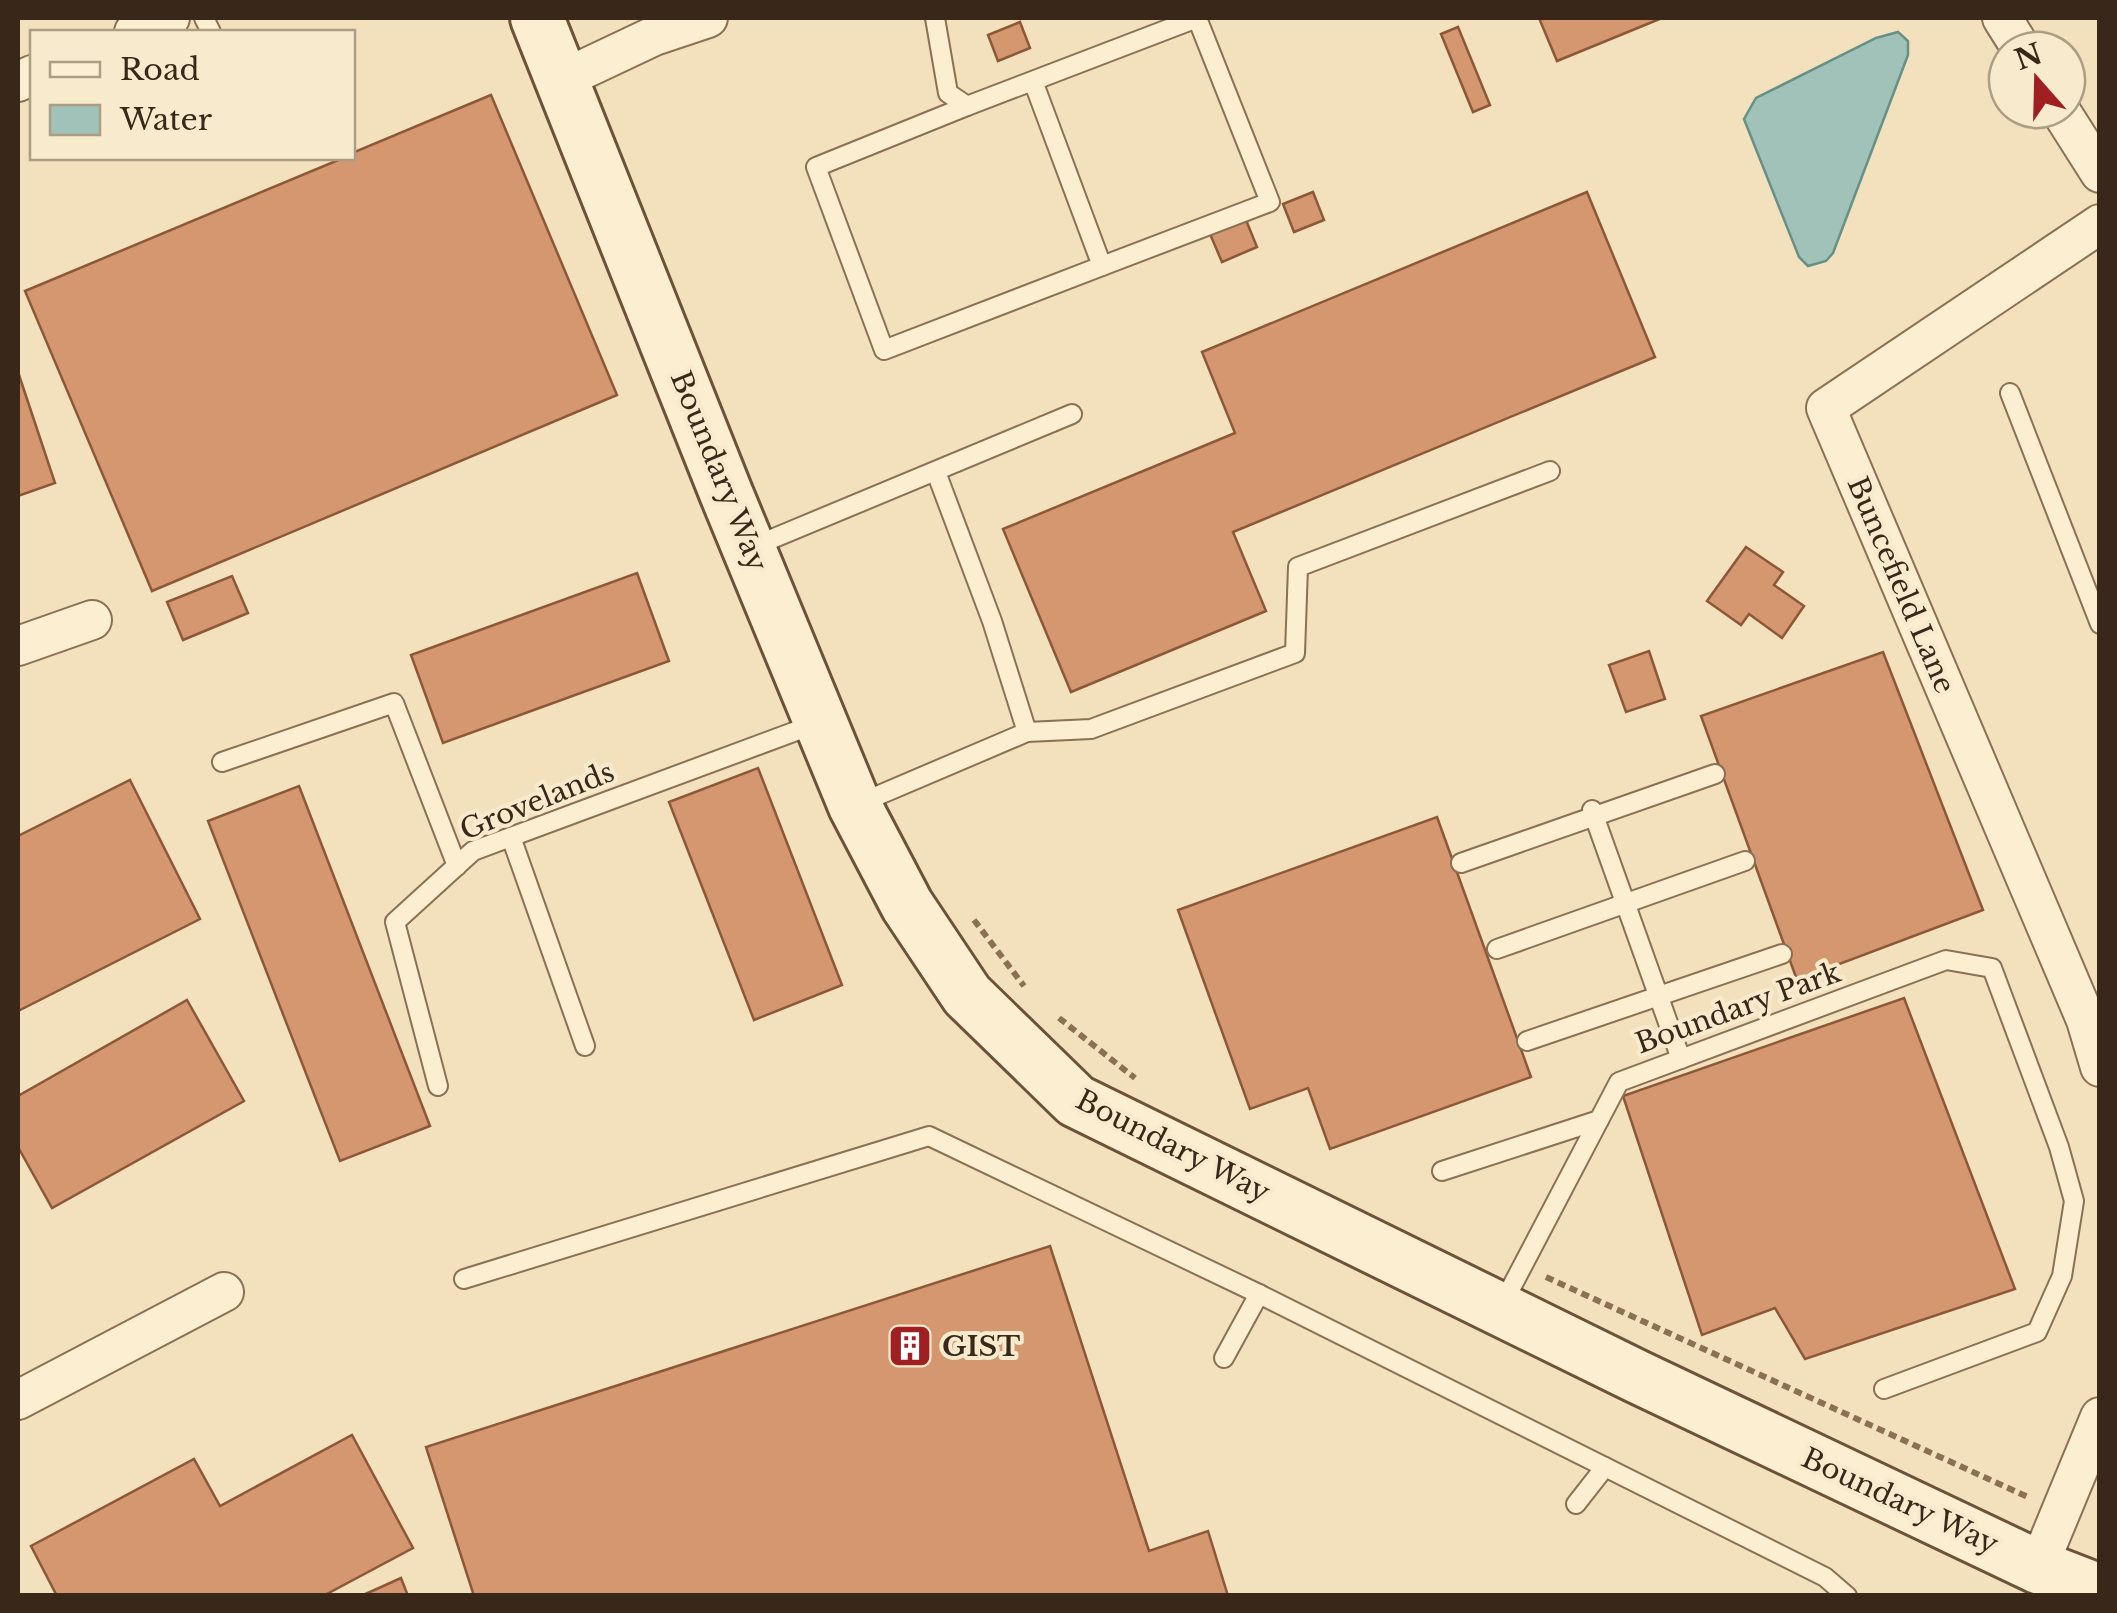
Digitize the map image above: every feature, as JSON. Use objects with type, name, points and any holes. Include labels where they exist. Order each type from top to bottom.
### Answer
[{"type":"street","points":[[139,30],[170,18]]},
{"type":"street","name":"Boundary Way","points":[[536,18],[855,806],[907,905],[967,995],[1076,1102],[1511,1287],[1638,1377],[2038,1567],[2100,1592]]},
{"type":"street","points":[[562,79],[654,36],[708,18]]},
{"type":"street","points":[[2072,130],[2100,174]]},
{"type":"street","name":"Buncefield Lane","points":[[2100,224],[1826,408],[2086,1020],[2100,1067]]},
{"type":"street","points":[[18,646],[92,620]]},
{"type":"street","points":[[18,1400],[224,1292]]},
{"type":"street","points":[[2038,1567],[2100,1418]]},
{"type":"lane","points":[[935,18],[948,94],[967,106]]},
{"type":"lane","points":[[1197,18],[1270,202],[884,350],[816,166],[967,106],[1197,18]]},
{"type":"lane","points":[[1033,81],[1102,266]]},
{"type":"lane","points":[[2010,392],[2100,624]]},
{"type":"lane","points":[[750,548],[1072,414]]},
{"type":"lane","points":[[855,806],[1026,732],[1092,729],[1295,653],[1298,567],[1550,470]]},
{"type":"lane","points":[[936,472],[992,621],[1026,732]]},
{"type":"lane","points":[[222,762],[394,704],[457,866]]},
{"type":"lane","name":"Grovelands","points":[[438,1086],[396,922],[473,851],[820,722]]},
{"type":"lane","points":[[1461,863],[1592,811],[1715,774]]},
{"type":"lane","points":[[1592,811],[1681,1059]]},
{"type":"lane","points":[[510,836],[585,1046]]},
{"type":"lane","points":[[1498,950],[1745,861]]},
{"type":"lane","points":[[1528,1041],[1782,954]]},
{"type":"lane","name":"Boundary Park","points":[[1511,1287],[1619,1082],[1946,960],[1992,968],[2059,1147],[2074,1201],[2062,1276],[2037,1332],[1884,1390]]},
{"type":"lane","points":[[1442,1172],[1599,1120]]},
{"type":"lane","points":[[464,1279],[930,1136],[1258,1294],[1825,1577],[1847,1596]]},
{"type":"lane","points":[[1224,1358],[1258,1294]]},
{"type":"lane","points":[[1576,1504],[1604,1468]]},
{"type":"path","points":[[963,905],[1034,999]]},
{"type":"path","points":[[1050,1011],[1141,1083]]},
{"type":"path","points":[[1511,1287],[2061,1512]]},
{"type":"water","points":[[1898,32],[1908,41],[1908,55],[1833,253],[1826,261],[1808,266],[1799,257],[1744,119],[1756,98],[1876,38]]},
{"type":"building","points":[[1539,18],[1662,18],[1557,61]]},
{"type":"building","points":[[1020,22],[1030,48],[998,61],[988,35]]},
{"type":"building","points":[[1458,27],[1490,105],[1473,112],[1441,34]]},
{"type":"building","points":[[491,95],[617,395],[152,591],[25,291],[338,160],[355,160],[355,152]]},
{"type":"building","points":[[1313,192],[1324,220],[1294,232],[1283,204]]},
{"type":"building","points":[[1587,192],[1655,357],[1233,532],[1266,611],[1071,692],[1003,529],[1235,433],[1202,352]]},
{"type":"building","points":[[1246,220],[1257,247],[1222,262],[1210,234]]},
{"type":"building","points":[[18,372],[55,483],[18,496]]},
{"type":"building","points":[[1746,547],[1783,572],[1774,585],[1804,606],[1782,638],[1749,614],[1741,625],[1707,601]]},
{"type":"building","points":[[637,573],[669,661],[443,743],[411,655]]},
{"type":"building","points":[[232,576],[248,613],[183,640],[167,602]]},
{"type":"building","points":[[1649,651],[1665,699],[1626,712],[1609,665]]},
{"type":"building","points":[[1883,652],[1983,910],[1797,980],[1701,716]]},
{"type":"building","points":[[758,768],[842,985],[754,1020],[669,802]]},
{"type":"building","points":[[130,780],[200,919],[18,1011],[18,836]]},
{"type":"building","points":[[299,786],[430,1126],[340,1161],[208,821]]},
{"type":"building","points":[[1437,817],[1531,1077],[1330,1149],[1308,1088],[1250,1109],[1178,910]]},
{"type":"building","points":[[1904,998],[2015,1289],[1805,1359],[1775,1308],[1702,1335],[1623,1096]]},
{"type":"building","points":[[187,1000],[244,1101],[52,1208],[18,1147],[18,1096]]},
{"type":"building","name":"GIST","points":[[1050,1246],[1149,1551],[1208,1531],[1228,1596],[474,1596],[426,1447]]},
{"type":"building","points":[[352,1435],[413,1548],[323,1596],[57,1596],[31,1546],[194,1459],[220,1506]]},
{"type":"building","points":[[401,1578],[408,1596],[361,1596]]},
{"type":"place","name":"GIST","points":[[910,1346]]}]
